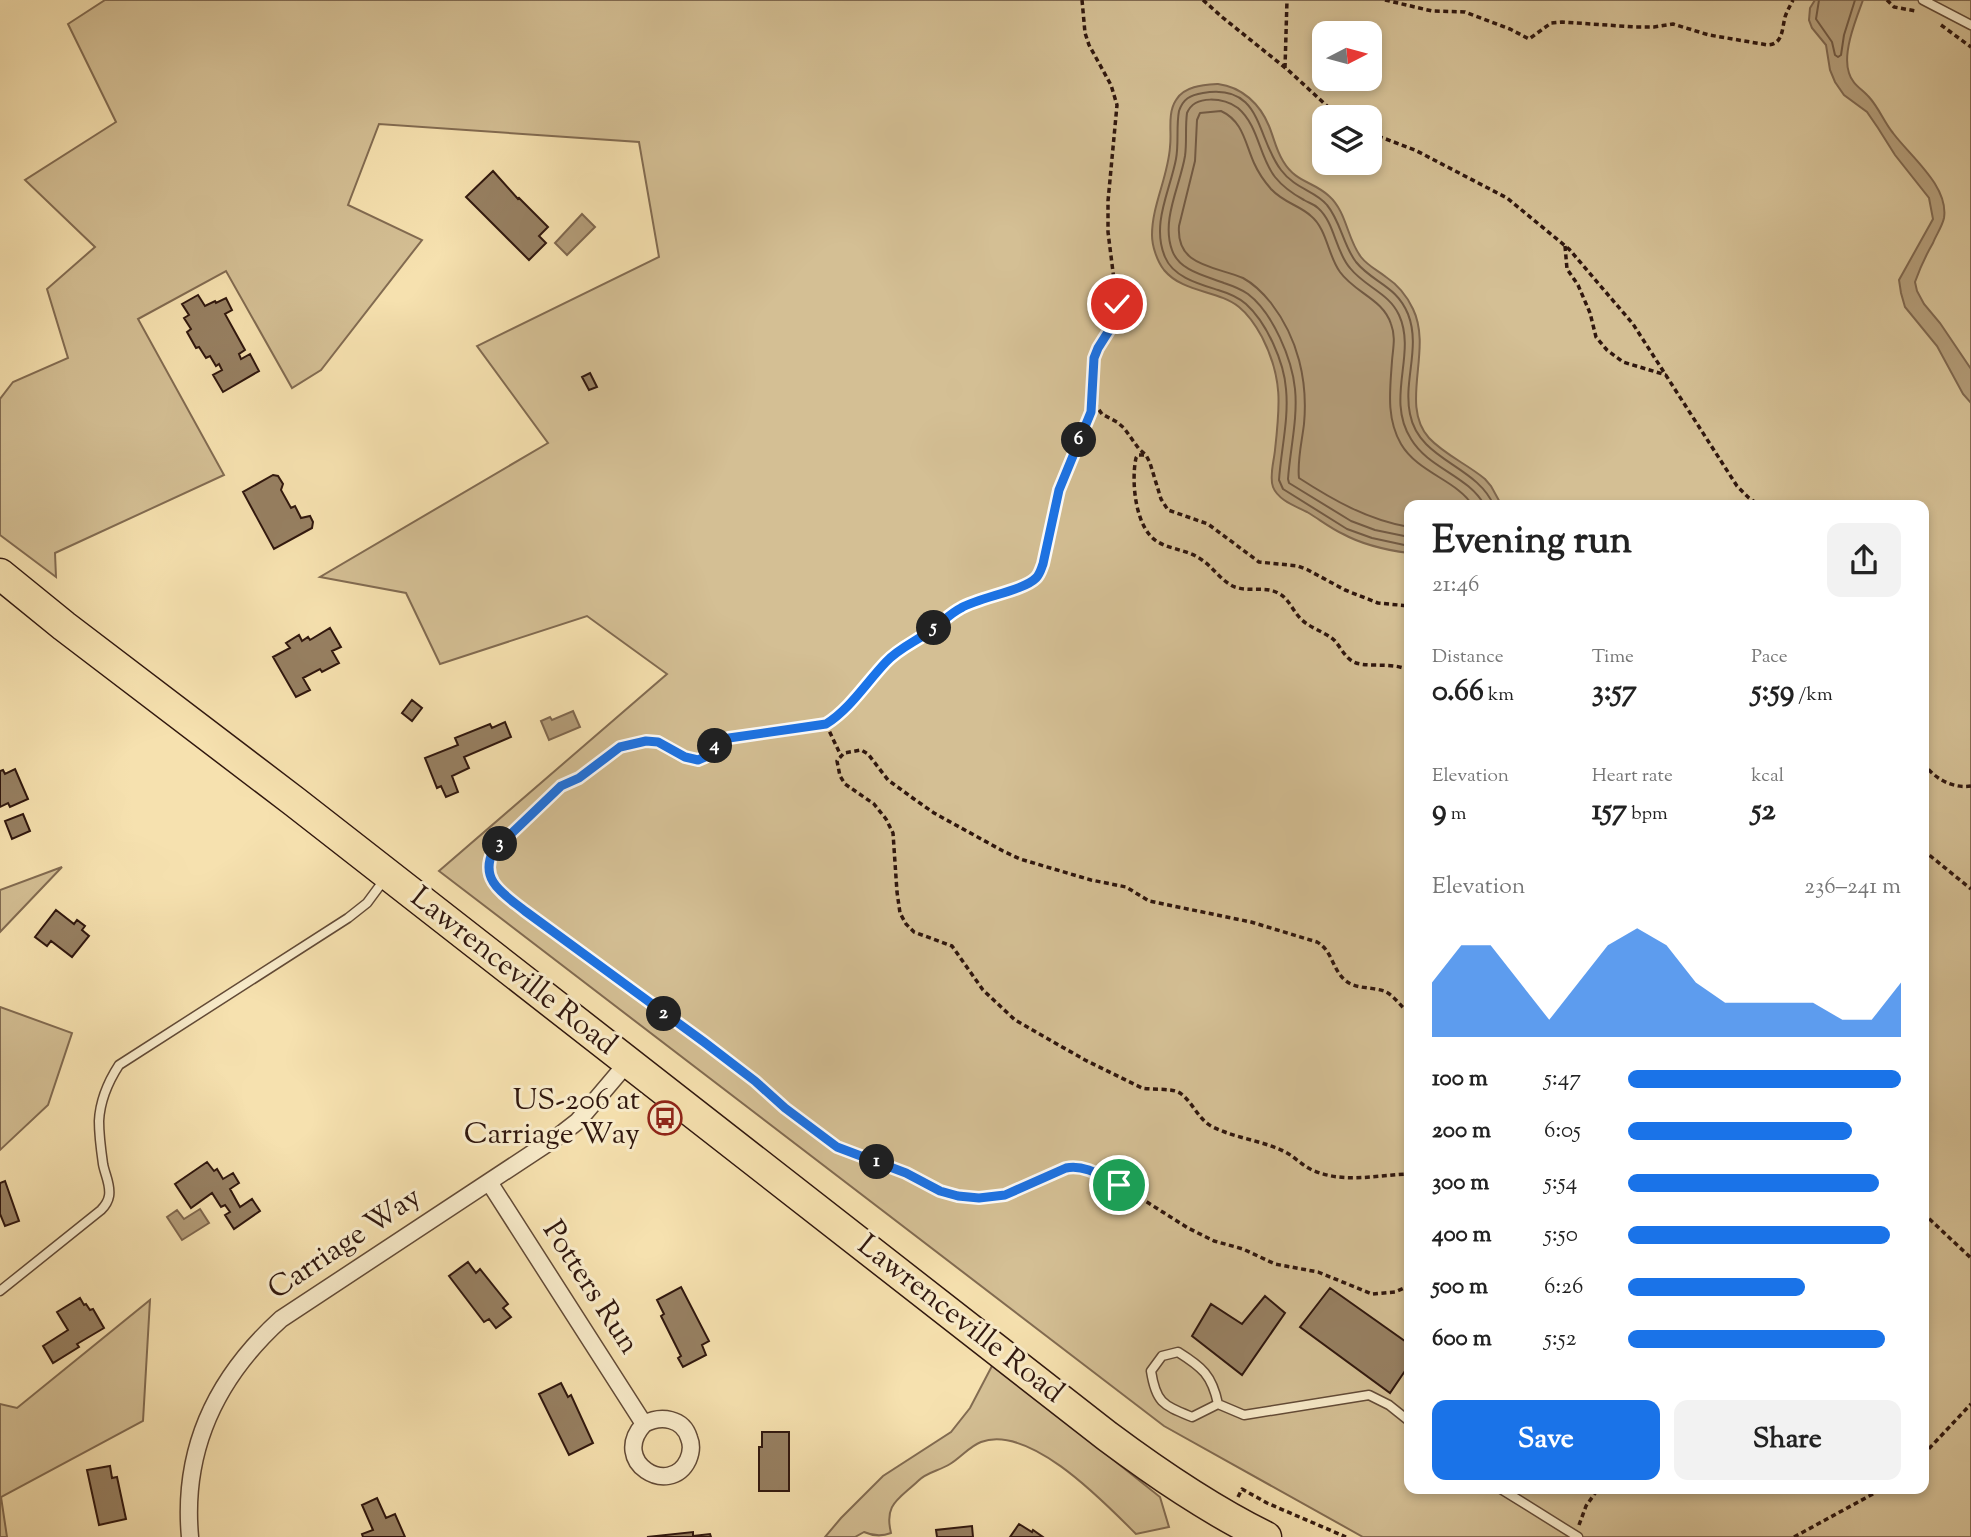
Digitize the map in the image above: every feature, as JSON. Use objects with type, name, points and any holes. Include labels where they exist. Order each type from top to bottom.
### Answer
[{"type":"highway","name":"Lawrenceville Road","points":[[0,574],[1107,1436],[1157,1473],[1259,1536]]},
{"type":"street","name":"Carriage Way","points":[[190,1537],[190,1492],[195,1458],[205,1424],[234,1370],[258,1340],[281,1319],[560,1135],[578,1121],[628,1062]]},
{"type":"street","name":"Potters Run","points":[[489,1182],[644,1424]]},
{"type":"lane","points":[[1923,0],[1971,25]]},
{"type":"lane","points":[[0,1292],[101,1210],[109,1200],[110,1188],[102,1153],[99,1118],[110,1079],[119,1065],[348,918],[368,903],[388,875]]},
{"type":"lane","points":[[1218,1405],[1214,1387],[1200,1366],[1178,1352],[1162,1356],[1151,1371],[1154,1389],[1166,1406],[1192,1417],[1218,1405],[1244,1415],[1369,1395],[1389,1405],[1404,1417]]},
{"type":"lane","points":[[1509,1494],[1574,1535]]},
{"type":"path","points":[[1082,0],[1085,33],[1111,85],[1117,105],[1109,188],[1108,232],[1117,304],[1110,329],[1094,358],[1091,412],[1059,490],[1040,574],[1035,580],[1015,589],[957,610],[930,632],[899,650],[838,716],[826,724],[729,738],[698,760],[685,757],[658,742],[646,741],[620,747],[579,778],[561,786],[493,851],[488,872],[498,889],[525,911],[704,1042],[837,1147],[906,1173],[940,1191],[979,1198],[1005,1195],[1066,1168],[1080,1168],[1119,1185],[1214,1241],[1243,1249],[1275,1264],[1318,1272],[1371,1294],[1395,1292],[1404,1288]]},
{"type":"path","points":[[1203,0],[1326,105]]},
{"type":"path","points":[[1285,68],[1287,0]]},
{"type":"path","points":[[1385,0],[1432,10],[1465,12],[1529,38],[1551,23],[1635,27],[1673,24],[1709,35],[1768,45],[1774,44],[1781,36],[1786,13],[1793,0]]},
{"type":"path","points":[[1887,0],[1894,8],[1919,11]]},
{"type":"path","points":[[1936,22],[1971,47]]},
{"type":"path","points":[[1382,138],[1415,150],[1507,198],[1564,245],[1597,279],[1633,324],[1737,486],[1752,500]]},
{"type":"path","points":[[1564,245],[1567,269],[1578,285],[1590,313],[1596,337],[1607,351],[1623,362],[1666,375]]},
{"type":"path","points":[[1093,400],[1097,410],[1117,422],[1146,455],[1161,499],[1168,510],[1208,524],[1259,562],[1298,566],[1378,603],[1404,606]]},
{"type":"path","points":[[1146,455],[1141,454],[1136,458],[1135,488],[1142,523],[1150,537],[1204,561],[1232,586],[1279,593],[1302,620],[1333,640],[1353,662],[1396,665],[1404,668]]},
{"type":"path","points":[[826,724],[841,756]]},
{"type":"path","points":[[1404,1008],[1388,993],[1347,982],[1340,975],[1324,946],[1317,942],[1251,922],[1149,901],[1126,887],[1091,880],[1020,859],[934,813],[888,780],[868,754],[861,750],[844,753],[837,761],[839,776],[845,784],[874,804],[886,819],[893,834],[900,913],[906,923],[914,932],[951,946],[983,990],[1015,1020],[1085,1060],[1142,1088],[1152,1091],[1174,1090],[1180,1093],[1203,1120],[1213,1127],[1282,1150],[1305,1167],[1317,1172],[1354,1178],[1404,1174]]},
{"type":"path","points":[[1929,771],[1956,786],[1971,786]]},
{"type":"path","points":[[1929,855],[1971,889]]},
{"type":"path","points":[[1929,1219],[1971,1258]]},
{"type":"path","points":[[1965,1253],[1971,1250]]},
{"type":"path","points":[[1929,1449],[1971,1404]]},
{"type":"path","points":[[1228,1517],[1242,1489],[1267,1503],[1346,1537]]},
{"type":"path","points":[[1574,1535],[1586,1506],[1594,1494]]},
{"type":"path","points":[[1794,1537],[1873,1494]]},
{"type":"shaded area","points":[[105,0],[1971,0],[1971,1537],[1363,1537],[1164,1426],[439,871],[667,674],[587,616],[440,664],[406,593],[320,577],[548,443],[477,346],[659,257],[639,142],[379,124],[348,205],[422,240],[321,370],[292,388],[226,271],[138,319],[224,475],[55,553],[56,577],[0,535],[0,399],[13,382],[68,358],[47,289],[95,247],[25,180],[116,122],[68,24]]},
{"type":"shaded area","points":[[62,867],[0,932],[0,890]]},
{"type":"shaded area","points":[[0,1007],[72,1033],[48,1105],[0,1150]]},
{"type":"shaded area","points":[[150,1300],[143,1421],[1,1497],[7,1537],[0,1537],[0,1404],[17,1408]]},
{"type":"shaded area","points":[[993,1364],[1160,1497],[1169,1527],[1136,1534],[1065,1469],[1021,1444],[1000,1439],[977,1444],[950,1464],[922,1478],[894,1503],[889,1515],[891,1533],[877,1536],[864,1532],[855,1537],[825,1537],[883,1476],[951,1432],[970,1408]]},
{"type":"water","points":[[1815,0],[1863,0],[1847,56],[1850,77],[1873,101],[1890,129],[1927,172],[1941,194],[1944,218],[1915,282],[1924,304],[1971,369],[1971,403],[1963,394],[1937,346],[1905,307],[1901,293],[1899,280],[1933,219],[1929,198],[1895,155],[1867,112],[1844,95],[1835,82],[1826,45],[1809,20],[1810,8]]},
{"type":"water","points":[[1200,86],[1227,86],[1242,93],[1255,104],[1265,118],[1288,168],[1335,202],[1361,257],[1402,291],[1413,309],[1418,325],[1420,342],[1416,393],[1421,425],[1435,444],[1485,479],[1499,500],[1404,500],[1404,552],[1375,547],[1351,538],[1287,502],[1275,492],[1272,474],[1278,420],[1277,379],[1262,337],[1246,314],[1231,301],[1181,283],[1164,270],[1155,253],[1152,239],[1155,213],[1169,158],[1173,105],[1179,95]]},
{"type":"water","points":[[582,214],[595,227],[567,255],[555,243]]},
{"type":"water","points":[[573,711],[580,727],[549,740],[541,721],[550,717],[552,720]]},
{"type":"water","points":[[200,1209],[209,1223],[182,1240],[167,1217],[177,1210],[184,1219]]},
{"type":"building","points":[[493,171],[548,227],[539,236],[546,243],[529,260],[466,197]]},
{"type":"building","points":[[198,295],[205,306],[226,298],[232,310],[225,314],[245,350],[239,354],[241,359],[250,354],[259,371],[223,392],[213,375],[222,370],[219,364],[216,366],[210,356],[206,358],[199,347],[196,348],[187,332],[191,329],[184,318],[189,315],[182,304]]},
{"type":"building","points":[[590,373],[597,387],[589,390],[582,377]]},
{"type":"building","points":[[273,475],[278,476],[283,484],[281,490],[291,508],[295,506],[301,518],[310,516],[313,522],[312,528],[274,549],[243,492]]},
{"type":"building","points":[[330,628],[341,647],[332,651],[339,663],[303,678],[310,690],[296,697],[273,657],[290,648],[286,643],[299,635],[302,641],[308,637],[310,640]]},
{"type":"building","points":[[412,700],[422,708],[412,721],[402,713]]},
{"type":"building","points":[[505,722],[511,737],[464,757],[469,768],[452,776],[458,792],[446,797],[441,786],[437,788],[425,758],[458,745],[455,738],[490,724],[492,728]]},
{"type":"building","points":[[15,769],[28,799],[10,807],[8,803],[0,807],[0,771],[3,770],[5,774]]},
{"type":"building","points":[[23,814],[30,831],[12,839],[5,821]]},
{"type":"building","points":[[56,910],[74,924],[77,920],[85,926],[82,930],[89,936],[72,957],[51,941],[47,946],[35,937]]},
{"type":"building","points":[[207,1162],[214,1171],[217,1169],[223,1179],[233,1173],[239,1183],[230,1189],[240,1207],[252,1199],[260,1211],[234,1229],[225,1215],[230,1212],[225,1205],[221,1207],[212,1193],[191,1208],[175,1184]]},
{"type":"building","points":[[5,1181],[19,1221],[5,1226],[0,1214],[0,1183]]},
{"type":"building","points":[[468,1262],[476,1273],[480,1269],[508,1304],[503,1308],[511,1317],[496,1328],[489,1319],[484,1322],[449,1276]]},
{"type":"building","points":[[681,1287],[709,1341],[702,1345],[706,1355],[683,1367],[678,1358],[681,1356],[661,1316],[664,1314],[657,1300]]},
{"type":"building","points":[[1330,1288],[1404,1340],[1404,1372],[1390,1393],[1300,1327]]},
{"type":"building","points":[[1265,1296],[1285,1313],[1242,1375],[1192,1336],[1211,1304],[1242,1324]]},
{"type":"building","points":[[80,1298],[84,1305],[90,1310],[93,1309],[104,1328],[53,1363],[43,1346],[68,1330],[57,1312]]},
{"type":"building","points":[[561,1383],[568,1397],[571,1395],[593,1443],[569,1455],[539,1394]]},
{"type":"building","points":[[762,1432],[789,1432],[789,1491],[759,1491],[759,1447],[762,1447]]},
{"type":"building","points":[[110,1466],[112,1478],[117,1477],[126,1519],[99,1525],[87,1470]]},
{"type":"building","points":[[377,1498],[386,1518],[395,1514],[405,1537],[363,1537],[362,1534],[373,1530],[362,1505]]},
{"type":"building","points":[[1019,1524],[1032,1532],[1033,1530],[1043,1537],[1010,1537]]},
{"type":"building","points":[[972,1526],[973,1537],[937,1537],[936,1530]]},
{"type":"building","points":[[693,1532],[693,1536],[710,1534],[711,1537],[647,1537]]},
{"type":"place","name":"US-206 at Carriage Way","points":[[665,1118]]},
{"type":"route","points":[[1117,304],[1110,329],[1094,358],[1091,412],[1059,490],[1043,564],[1035,580],[957,610],[930,632],[899,650],[838,716],[826,724],[729,738],[698,760],[685,757],[658,742],[630,743],[620,747],[579,778],[561,786],[493,851],[488,872],[498,889],[525,911],[704,1042],[837,1147],[906,1173],[940,1191],[958,1196],[993,1198],[1005,1195],[1072,1167],[1093,1172],[1119,1185]]}]
